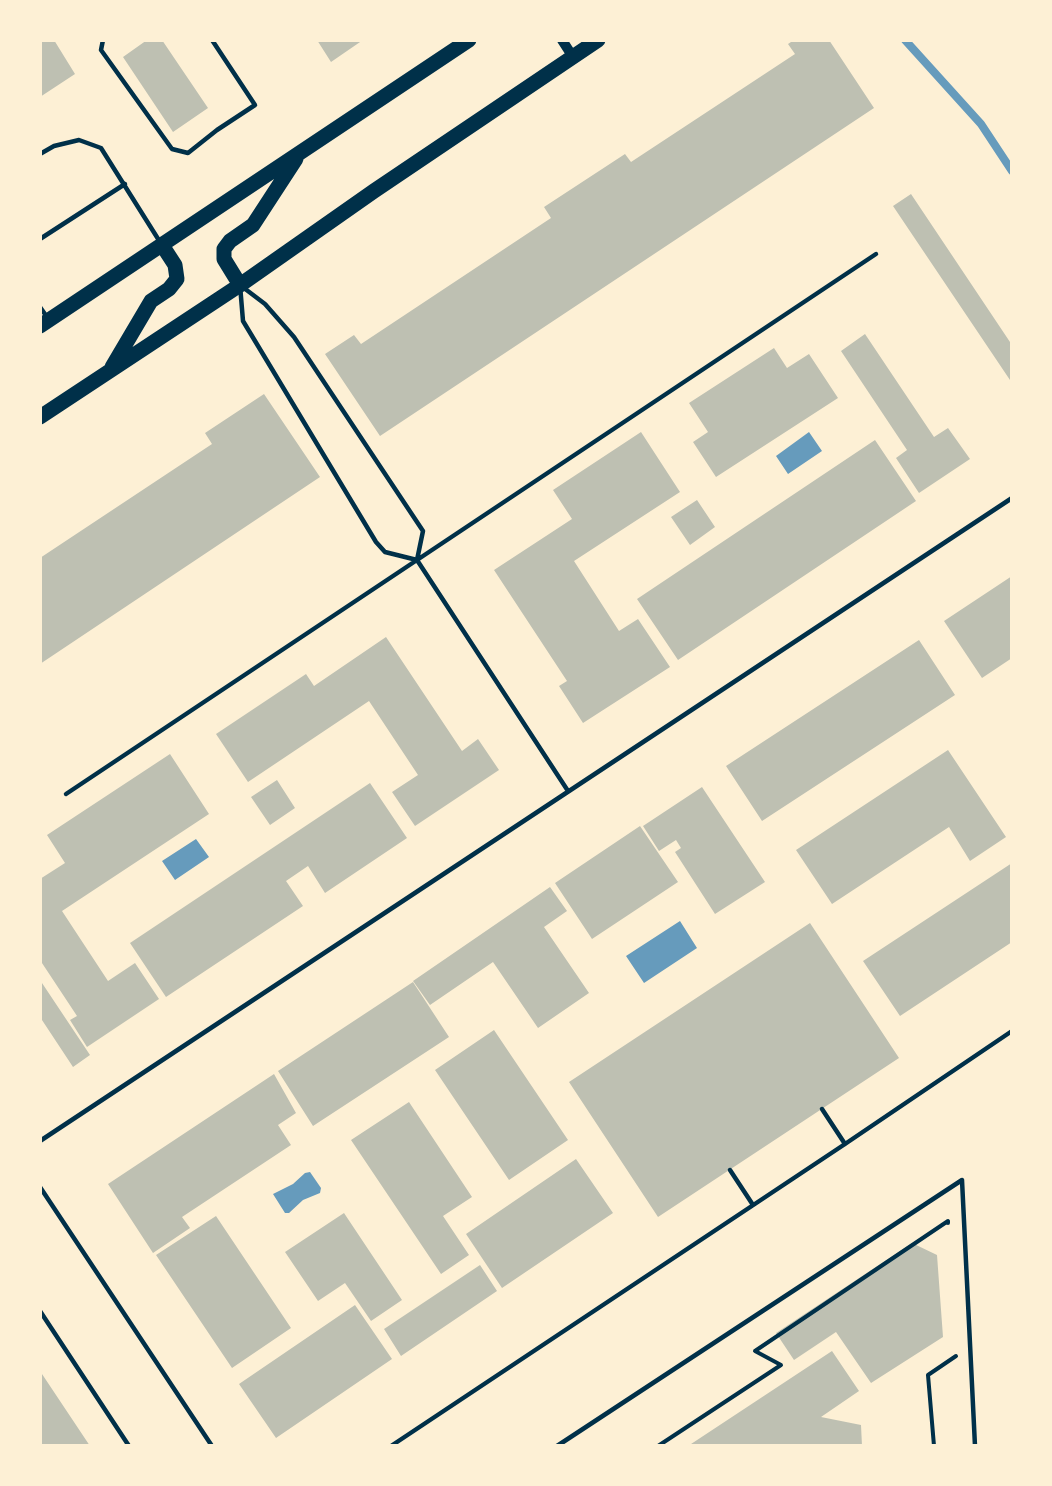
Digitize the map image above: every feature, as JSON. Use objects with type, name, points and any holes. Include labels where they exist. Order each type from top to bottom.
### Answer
[{"type":"main road","points":[[45,323],[469,40]]},
{"type":"main road","points":[[40,417],[240,285],[374,191],[598,40]]},
{"type":"main road","points":[[240,285],[224,259],[224,249],[230,241],[253,225],[299,154]]},
{"type":"main road","points":[[108,372],[151,301],[169,289],[177,279],[175,265],[162,245]]},
{"type":"street","points":[[562,40],[573,57]]},
{"type":"lane","points":[[103,40],[102,50],[172,149],[188,153],[217,130],[255,105],[213,40]]},
{"type":"lane","points":[[40,154],[54,146],[79,140],[101,148],[162,245]]},
{"type":"lane","points":[[40,239],[125,184]]},
{"type":"lane","points":[[66,794],[876,254]]},
{"type":"lane","points":[[240,285],[265,304],[294,338],[423,531],[417,560]]},
{"type":"lane","points":[[240,285],[243,321],[376,542],[384,552],[417,560],[568,791]]},
{"type":"lane","points":[[40,307],[45,323]]},
{"type":"lane","points":[[40,1141],[1011,498]]},
{"type":"lane","points":[[391,1446],[1011,1031]]},
{"type":"lane","points":[[822,1109],[845,1144]]},
{"type":"lane","points":[[730,1170],[753,1205]]},
{"type":"lane","points":[[557,1446],[962,1180],[975,1446]]},
{"type":"lane","points":[[40,1187],[212,1446]]},
{"type":"lane","points":[[40,1311],[129,1446]]},
{"type":"path","points":[[658,1446],[781,1365],[755,1352],[948,1221],[949,1232]]},
{"type":"path","points":[[934,1446],[928,1376],[956,1356],[955,1345]]},
{"type":"water","points":[[809,432],[822,451],[788,474],[776,456]]},
{"type":"water","points":[[196,839],[209,857],[175,880],[162,861]]},
{"type":"water","points":[[680,921],[697,948],[644,983],[626,956]]},
{"type":"water","points":[[310,1172],[321,1188],[320,1193],[303,1200],[289,1213],[285,1213],[273,1194]]},
{"type":"building","points":[[40,40],[54,40],[75,74],[40,97]]},
{"type":"building","points":[[147,40],[162,40],[208,108],[173,132],[123,57]]},
{"type":"building","points":[[317,40],[363,40],[331,62]]},
{"type":"building","points":[[794,40],[829,40],[874,108],[380,436],[325,354],[354,335],[361,344],[551,218],[544,207],[625,154],[631,162],[795,54],[788,44]]},
{"type":"building","points":[[911,194],[1012,345],[1012,383],[893,206]]},
{"type":"building","points":[[865,334],[934,437],[948,428],[970,459],[919,493],[896,458],[907,450],[841,351]]},
{"type":"building","points":[[774,348],[787,368],[809,354],[838,398],[716,477],[693,442],[708,432],[689,403]]},
{"type":"building","points":[[264,394],[320,477],[40,664],[40,558],[212,444],[205,433]]},
{"type":"building","points":[[641,432],[680,492],[574,561],[619,631],[638,619],[670,667],[583,723],[559,686],[567,681],[494,570],[572,519],[553,490]]},
{"type":"building","points":[[875,440],[916,501],[678,660],[637,599]]},
{"type":"building","points":[[697,500],[715,527],[690,545],[671,517]]},
{"type":"building","points":[[1012,576],[1012,658],[982,678],[944,621]]},
{"type":"building","points":[[386,637],[462,751],[478,739],[499,770],[415,826],[392,792],[418,775],[369,701],[248,782],[216,734],[306,674],[314,686]]},
{"type":"building","points":[[919,640],[955,695],[762,821],[726,766]]},
{"type":"building","points":[[948,750],[1006,837],[970,861],[949,827],[832,904],[796,850]]},
{"type":"building","points":[[170,754],[209,814],[62,911],[108,981],[135,963],[159,999],[87,1047],[70,1020],[77,1016],[40,960],[40,879],[65,863],[47,835]]},
{"type":"building","points":[[277,780],[295,808],[270,825],[251,797]]},
{"type":"building","points":[[370,783],[407,838],[325,893],[308,866],[286,881],[303,906],[166,997],[130,943]]},
{"type":"building","points":[[702,787],[765,882],[715,914],[675,852],[681,848],[676,840],[659,851],[643,826]]},
{"type":"building","points":[[640,826],[678,882],[592,939],[555,883]]},
{"type":"building","points":[[1012,863],[1012,942],[900,1016],[863,961]]},
{"type":"building","points":[[550,887],[567,911],[544,927],[589,993],[538,1028],[493,962],[430,1005],[413,981]]},
{"type":"building","points":[[810,923],[899,1058],[658,1217],[569,1082]]},
{"type":"building","points":[[40,980],[90,1055],[73,1067],[40,1017]]},
{"type":"building","points":[[413,982],[449,1037],[313,1126],[278,1071]]},
{"type":"building","points":[[494,1030],[568,1140],[509,1180],[435,1070]]},
{"type":"building","points":[[274,1074],[296,1113],[278,1125],[291,1145],[182,1217],[190,1228],[153,1253],[108,1184]]},
{"type":"building","points":[[409,1102],[472,1197],[443,1216],[469,1255],[441,1274],[351,1140]]},
{"type":"building","points":[[576,1159],[613,1213],[502,1288],[466,1234]]},
{"type":"building","points":[[344,1213],[402,1300],[371,1321],[345,1283],[318,1301],[285,1252]]},
{"type":"building","points":[[216,1216],[291,1328],[232,1368],[156,1255]]},
{"type":"building","points":[[912,1243],[937,1255],[943,1337],[871,1383],[836,1332],[794,1360],[776,1333]]},
{"type":"building","points":[[480,1265],[497,1291],[401,1356],[384,1329]]},
{"type":"building","points":[[355,1305],[392,1359],[276,1438],[239,1384]]},
{"type":"building","points":[[832,1351],[859,1391],[821,1417],[861,1425],[862,1446],[688,1446]]},
{"type":"building","points":[[40,1371],[90,1446],[40,1446]]},
{"type":"waterway","points":[[905,40],[981,124],[1012,171]]}]
